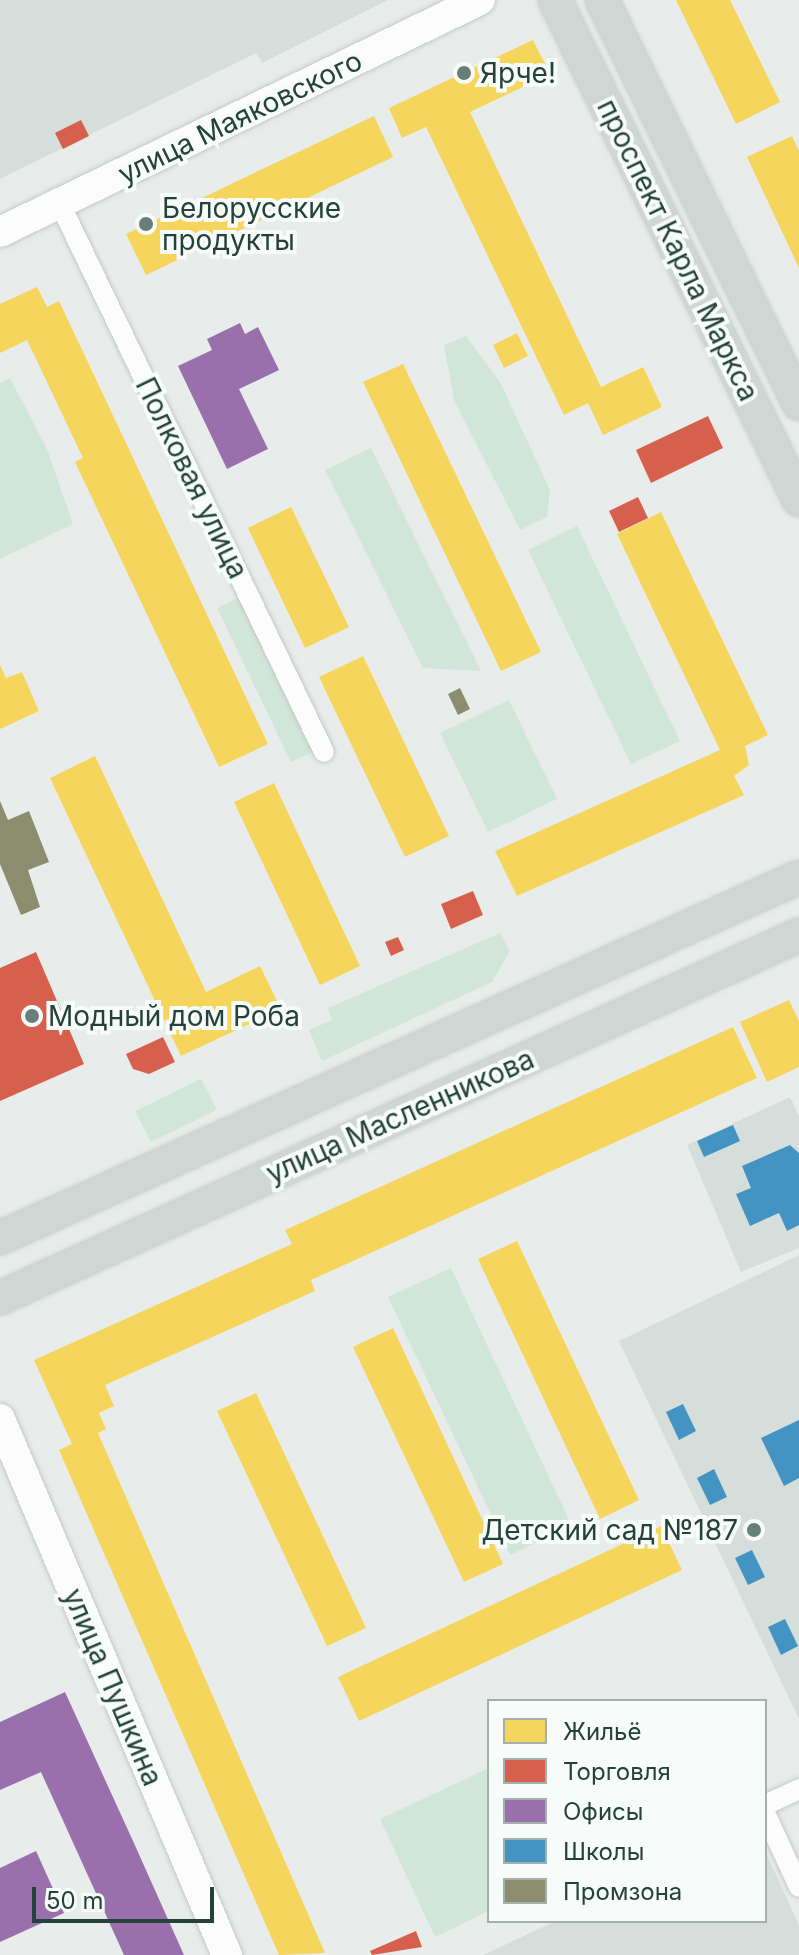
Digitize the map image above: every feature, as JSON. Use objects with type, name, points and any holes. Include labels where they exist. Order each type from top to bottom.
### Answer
[{"type":"main road","name":"проспект Карла Маркса","points":[[555,0],[799,500]]},
{"type":"main road","name":"проспект Карла Маркса","points":[[602,0],[799,404]]},
{"type":"main road","name":"улица Масленникова","points":[[0,1238],[799,877]]},
{"type":"main road","name":"улица Масленникова","points":[[0,1298],[799,935]]},
{"type":"street","name":"улица Маяковского","points":[[0,232],[480,0]]},
{"type":"street","name":"Полковая улица","points":[[60,204],[324,752]]},
{"type":"street","name":"улица Пушкина","points":[[0,1419],[227,1955]]},
{"type":"street","points":[[767,1804],[799,1789]]},
{"type":"street","points":[[767,1817],[799,1887]]},
{"type":"shaded area","points":[[0,0],[388,0],[262,63],[256,53],[0,179]]},
{"type":"shaded area","points":[[790,1097],[799,1116],[799,1248],[741,1272],[687,1145]]},
{"type":"shaded area","name":"Детский сад №187","points":[[799,1255],[799,1719],[619,1341]]},
{"type":"shaded area","points":[[767,1855],[799,1925],[799,1955],[483,1955],[552,1923],[767,1923]]},
{"type":"green space","points":[[466,336],[500,382],[550,490],[547,517],[520,530],[454,400],[444,345]]},
{"type":"green space","points":[[10,378],[47,449],[73,524],[0,559],[0,383]]},
{"type":"green space","points":[[371,448],[481,671],[423,668],[325,470]]},
{"type":"green space","points":[[577,526],[680,741],[631,764],[528,550]]},
{"type":"green space","points":[[244,595],[318,750],[291,762],[217,608]]},
{"type":"green space","points":[[509,700],[557,799],[488,832],[440,733]]},
{"type":"green space","points":[[500,933],[510,951],[492,982],[322,1061],[309,1030],[332,1020],[328,1008]]},
{"type":"green space","points":[[201,1079],[217,1110],[151,1142],[135,1111]]},
{"type":"green space","points":[[451,1268],[572,1526],[510,1555],[388,1297]]},
{"type":"green space","points":[[487,1769],[487,1912],[435,1937],[380,1819]]},
{"type":"building: Жильё","points":[[676,0],[730,0],[780,102],[736,124]]},
{"type":"building: Жильё","points":[[533,40],[550,74],[470,112],[601,387],[643,367],[662,407],[603,435],[588,403],[564,415],[426,127],[402,138],[389,108]]},
{"type":"building: Жильё","points":[[374,116],[393,157],[146,275],[126,234]]},
{"type":"building: Жильё","points":[[792,136],[799,151],[799,268],[747,157]]},
{"type":"building: Жильё","points":[[37,287],[47,307],[59,301],[268,744],[219,767],[75,462],[83,458],[27,340],[0,353],[0,304]]},
{"type":"building: Жильё","points":[[517,333],[528,356],[504,368],[493,345]]},
{"type":"building: Жильё","points":[[403,364],[541,652],[501,671],[363,382]]},
{"type":"building: Жильё","points":[[291,507],[349,627],[305,648],[248,528]]},
{"type":"building: Жильё","points":[[661,512],[768,735],[745,746],[749,765],[734,776],[744,795],[517,896],[495,851],[720,750],[617,534]]},
{"type":"building: Жильё","points":[[363,656],[449,836],[405,857],[319,677]]},
{"type":"building: Жильё","points":[[0,665],[6,678],[22,672],[39,711],[0,729]]},
{"type":"building: Жильё","points":[[95,756],[206,992],[260,966],[281,1009],[181,1056],[50,778]]},
{"type":"building: Жильё","points":[[274,783],[360,966],[320,985],[234,802]]},
{"type":"building: Жильё","points":[[789,1000],[799,1021],[799,1067],[767,1082],[740,1022]]},
{"type":"building: Жильё","points":[[733,1027],[757,1078],[311,1280],[315,1291],[105,1385],[114,1406],[99,1413],[106,1429],[98,1433],[325,1953],[279,1955],[59,1450],[72,1444],[34,1360],[292,1244],[285,1230]]},
{"type":"building: Жильё","points":[[517,1241],[639,1500],[600,1519],[478,1259]]},
{"type":"building: Жильё","points":[[393,1328],[503,1564],[464,1582],[353,1347]]},
{"type":"building: Жильё","points":[[256,1393],[366,1628],[327,1646],[217,1411]]},
{"type":"building: Жильё","points":[[661,1526],[682,1570],[359,1721],[338,1677]]},
{"type":"building: Торговля","points":[[81,120],[89,136],[63,149],[55,133]]},
{"type":"building: Торговля","points":[[708,416],[723,448],[651,483],[636,450]]},
{"type":"building: Торговля","points":[[638,497],[648,518],[619,532],[609,511]]},
{"type":"building: Торговля","points":[[473,891],[483,915],[451,929],[441,904]]},
{"type":"building: Торговля","points":[[398,937],[404,950],[391,956],[385,942]]},
{"type":"building: Торговля","name":"Модный дом Роба","points":[[36,952],[84,1064],[0,1101],[0,968]]},
{"type":"building: Торговля","points":[[163,1037],[175,1062],[149,1074],[133,1069],[126,1054]]},
{"type":"building: Торговля","points":[[416,1931],[422,1947],[372,1955],[370,1951]]},
{"type":"building: Офисы","points":[[240,323],[245,334],[258,327],[279,370],[239,389],[268,449],[227,469],[178,366],[212,350],[207,339]]},
{"type":"building: Офисы","points":[[65,1692],[184,1955],[124,1955],[41,1772],[0,1790],[0,1722]]},
{"type":"building: Офисы","points":[[36,1851],[64,1913],[0,1942],[0,1868]]},
{"type":"building: Школы","points":[[733,1125],[740,1141],[704,1157],[697,1141]]},
{"type":"building: Школы","points":[[790,1145],[799,1153],[799,1225],[787,1231],[779,1213],[750,1226],[736,1194],[751,1188],[742,1166]]},
{"type":"building: Школы","points":[[683,1404],[696,1431],[679,1440],[666,1412]]},
{"type":"building: Школы","points":[[799,1420],[799,1478],[784,1486],[761,1438]]},
{"type":"building: Школы","points":[[714,1469],[727,1497],[710,1505],[697,1478]]},
{"type":"building: Школы","points":[[752,1550],[765,1577],[748,1585],[735,1558]]},
{"type":"building: Школы","points":[[785,1619],[798,1646],[781,1655],[768,1627]]},
{"type":"building: Промзона","points":[[460,688],[470,709],[458,715],[448,694]]},
{"type":"building: Промзона","points":[[0,801],[8,820],[29,811],[49,862],[28,870],[40,907],[21,915],[0,864]]},
{"type":"place","name":"Ярче!","points":[[464,73]]},
{"type":"place","name":"Белорусские продукты","points":[[146,224]]},
{"type":"place","name":"Модный дом Роба","points":[[32,1016]]},
{"type":"place","name":"Детский сад №187","points":[[754,1530]]}]
